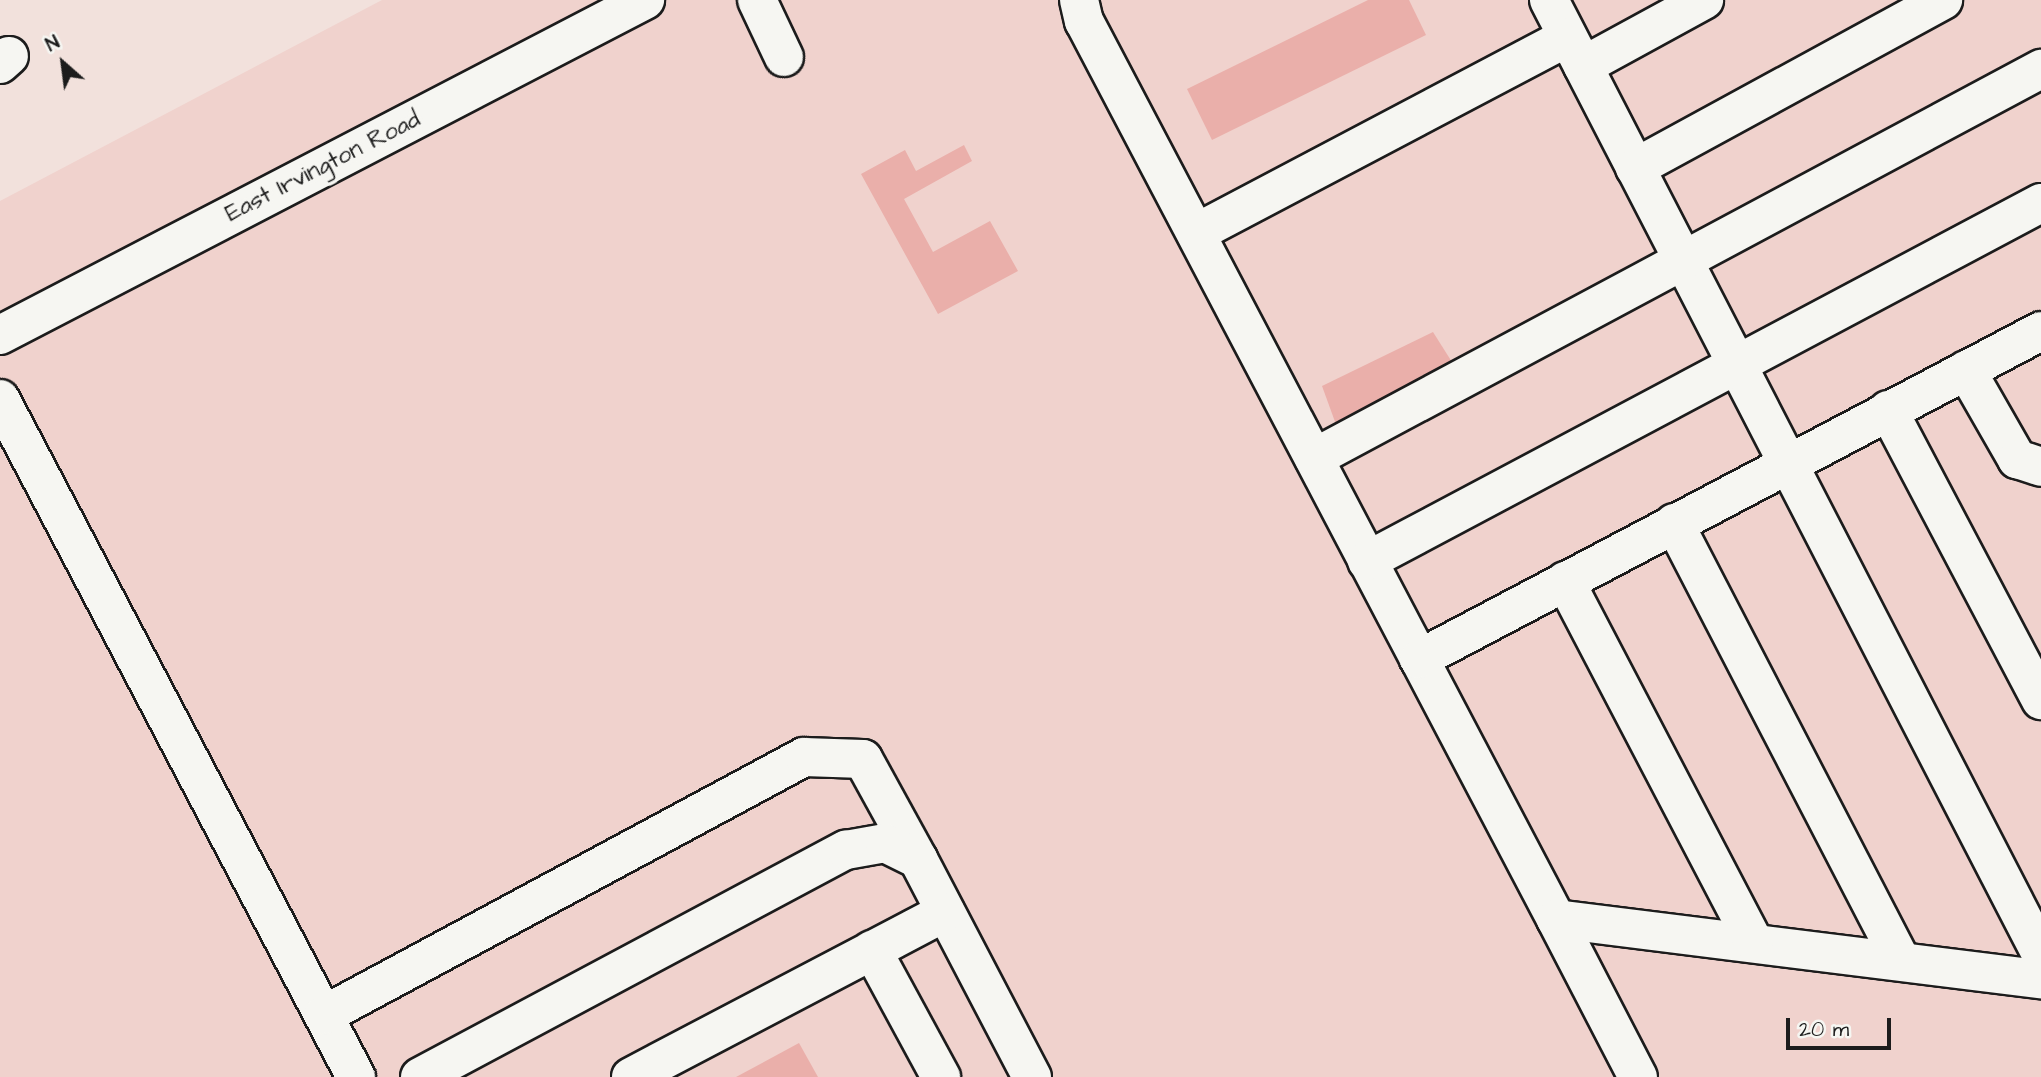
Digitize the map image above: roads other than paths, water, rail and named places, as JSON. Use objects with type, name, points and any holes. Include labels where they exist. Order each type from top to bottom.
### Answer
[{"type":"street","name":"East Irvington Road","points":[[0,335],[645,0]]},
{"type":"street","points":[[757,0],[784,57]]},
{"type":"street","points":[[1079,0],[1084,21],[1638,1077]]},
{"type":"street","points":[[1549,0],[2041,954]]},
{"type":"street","points":[[1196,233],[1575,51],[1704,0]]},
{"type":"street","points":[[1635,168],[1944,0]]},
{"type":"street","points":[[1314,458],[1684,263],[2041,69]]},
{"type":"street","points":[[1367,561],[1735,362],[2041,203]]},
{"type":"street","points":[[1419,659],[2041,331]]},
{"type":"street","points":[[1966,370],[2017,460],[2041,467]]},
{"type":"street","points":[[0,399],[356,1077]]},
{"type":"street","points":[[1888,410],[2041,700]]},
{"type":"street","points":[[1674,523],[1901,960]]},
{"type":"street","points":[[1565,581],[1754,943]]},
{"type":"street","points":[[324,1015],[804,757],[863,759],[1031,1077]]},
{"type":"street","points":[[420,1077],[846,850],[885,843],[918,859]]},
{"type":"street","points":[[631,1077],[945,912]]},
{"type":"street","points":[[1556,919],[2041,979]]},
{"type":"street","points":[[872,950],[942,1077]]}]
